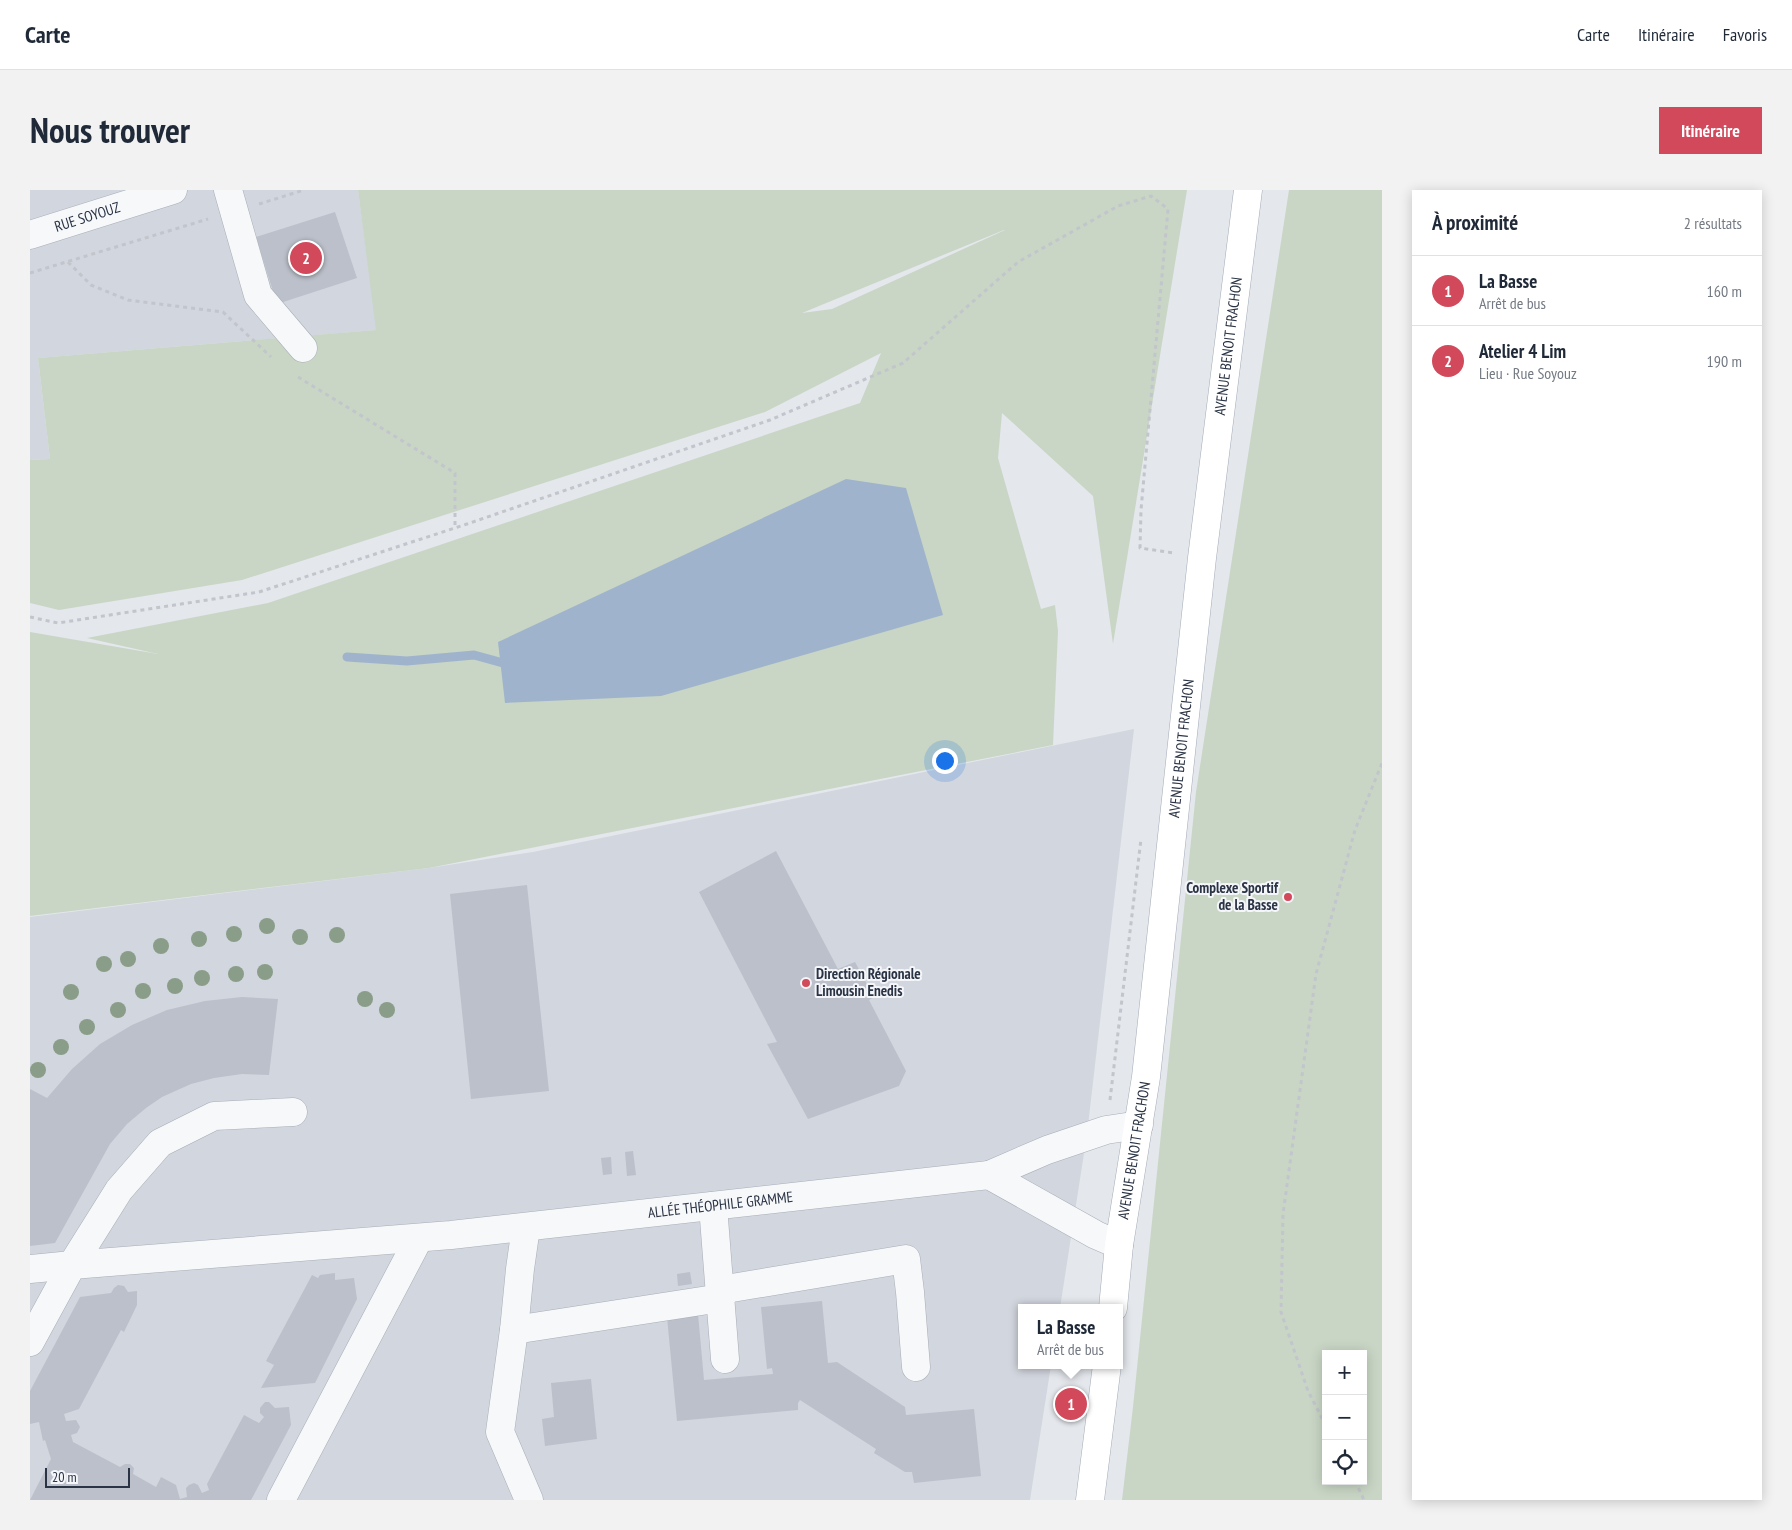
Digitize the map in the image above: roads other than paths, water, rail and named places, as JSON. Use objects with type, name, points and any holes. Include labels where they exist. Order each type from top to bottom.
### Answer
[{"type":"main road","name":"AVENUE BENOIT FRACHON","points":[[1113,1304],[1119,1245],[1147,1067],[1203,549],[1248,190]]},
{"type":"main road","points":[[1090,1500],[1106,1369]]},
{"type":"street","name":"RUE SOYOUZ","points":[[30,235],[173,190]]},
{"type":"street","points":[[231,201],[258,295],[303,348]]},
{"type":"street","points":[[30,1342],[72,1266],[119,1190],[160,1143],[214,1116],[293,1112]]},
{"type":"street","name":"ALLÉE THÉOPHILE GRAMME","points":[[30,1269],[451,1235],[989,1174],[1047,1150],[1106,1130],[1139,1124]]},
{"type":"street","points":[[989,1174],[1096,1235],[1119,1245]]},
{"type":"street","points":[[713,1206],[725,1359]]},
{"type":"street","points":[[526,1227],[500,1432],[529,1500]]},
{"type":"street","points":[[281,1500],[419,1238]]},
{"type":"street","points":[[514,1330],[906,1259],[916,1367]]},
{"type":"water","points":[[846,479],[906,488],[943,615],[661,696],[505,703],[498,642]]},
{"type":"waterway","points":[[347,657],[407,661],[474,655],[510,665]]},
{"type":"place","name":"Atelier 4 Lim","points":[[306,258]]},
{"type":"place","name":"Complexe Sportif de la Basse","points":[[1288,897]]},
{"type":"place","name":"Direction Régionale Limousin Enedis","points":[[806,983]]},
{"type":"place","name":"La Basse","points":[[1071,1404]]}]
